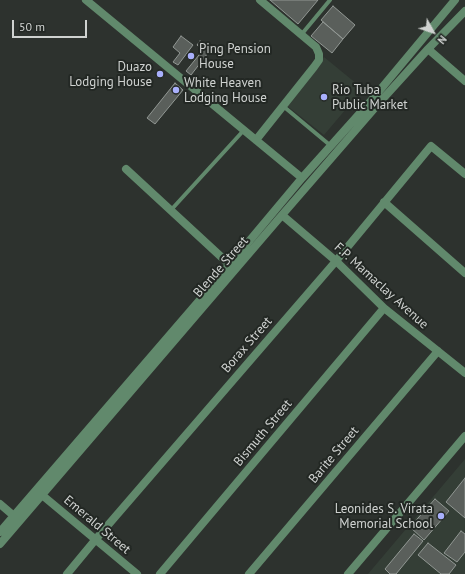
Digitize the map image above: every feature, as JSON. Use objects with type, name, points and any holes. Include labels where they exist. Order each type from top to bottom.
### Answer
[{"type":"street","points":[[86,0],[96,3],[302,178]]},
{"type":"street","points":[[256,140],[319,60],[318,50],[260,0]]},
{"type":"street","points":[[0,532],[230,265],[302,178],[370,102],[455,0]]},
{"type":"street","name":"Blende Street","points":[[0,544],[380,102],[465,11]]},
{"type":"street","points":[[428,49],[465,81]]},
{"type":"street","name":"Borax Street","points":[[67,574],[336,261],[431,146],[465,174]]},
{"type":"street","points":[[126,169],[230,265]]},
{"type":"street","points":[[384,202],[465,273]]},
{"type":"street","name":"F.P. Mamaclay Avenue","points":[[282,215],[336,261],[384,308],[465,373]]},
{"type":"street","name":"Bismuth Street","points":[[160,574],[384,308]]},
{"type":"street","name":"Barite Street","points":[[249,574],[438,351]]},
{"type":"street","points":[[348,574],[465,436]]},
{"type":"street","name":"Emerald Street","points":[[42,495],[137,574]]},
{"type":"street","points":[[0,504],[14,516]]},
{"type":"lane","points":[[301,35],[330,0]]},
{"type":"lane","points":[[283,106],[331,146]]},
{"type":"lane","points":[[171,210],[244,130]]},
{"type":"shaded area","name":"Rio Tuba Public Market","points":[[324,57],[363,89],[324,135],[286,105]]},
{"type":"shaded area","name":"Leonides S. Virata Memorial School","points":[[465,459],[465,574],[368,574]]},
{"type":"building","points":[[270,0],[318,0],[298,24]]},
{"type":"building","points":[[333,6],[355,25],[343,39],[321,20]]},
{"type":"building","points":[[323,22],[343,39],[332,53],[311,36]]},
{"type":"building","points":[[181,36],[193,45],[178,65],[173,62],[180,53],[173,47]]},
{"type":"building","points":[[200,41],[211,49],[191,75],[186,71],[203,50],[197,45]]},
{"type":"building","points":[[175,83],[183,90],[155,124],[147,118]]},
{"type":"building","points":[[465,478],[465,518],[446,502]]},
{"type":"building","points":[[435,499],[449,511],[424,540],[410,527]]},
{"type":"building","points":[[461,531],[465,534],[465,552],[457,562],[444,553]]},
{"type":"building","points":[[414,534],[423,541],[396,574],[390,574],[385,569]]},
{"type":"building","points":[[428,543],[456,565],[449,574],[441,574],[418,555]]},
{"type":"place","name":"Ping Pension House","points":[[191,56]]},
{"type":"place","name":"Duazo Lodging House","points":[[160,74]]},
{"type":"place","name":"White Heaven Lodging House","points":[[176,90]]},
{"type":"place","name":"Rio Tuba Public Market","points":[[324,97]]},
{"type":"place","name":"Leonides S. Virata Memorial School","points":[[441,516]]}]
